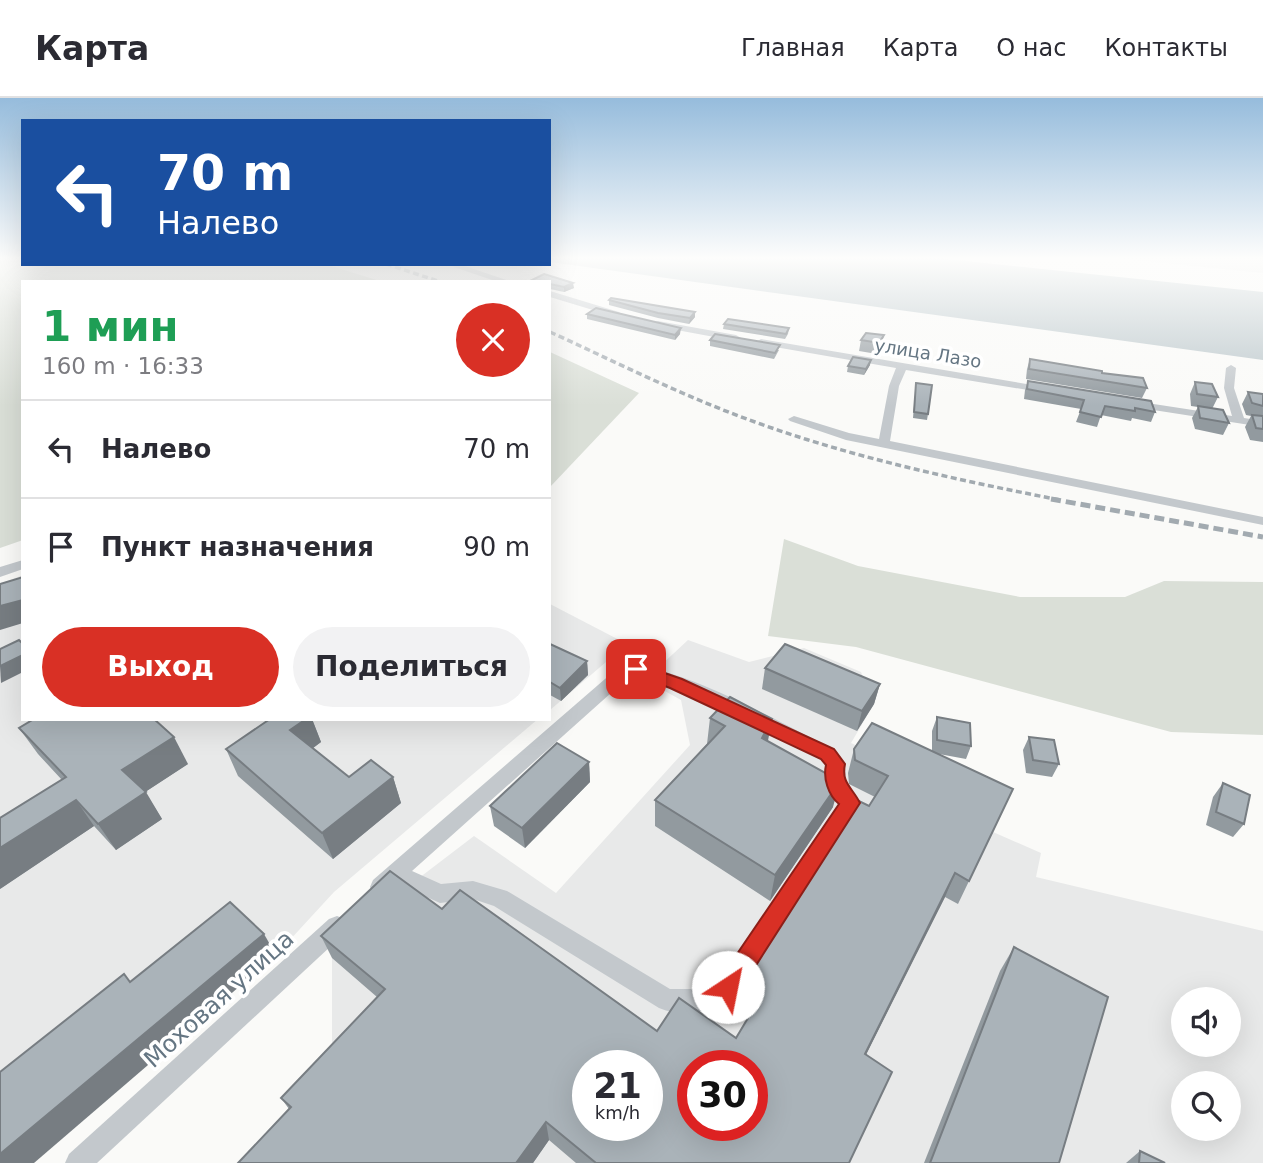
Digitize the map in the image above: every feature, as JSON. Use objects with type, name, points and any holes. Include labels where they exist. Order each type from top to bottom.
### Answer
[{"type":"street","points":[[594,307],[633,318]]},
{"type":"street","name":"улица Лазо","points":[[645,321],[1064,392]]},
{"type":"street","points":[[884,443],[894,386],[902,366]]},
{"type":"street","points":[[1231,368],[1229,388],[1240,421]]},
{"type":"street","points":[[1118,401],[1263,424]]},
{"type":"street","points":[[794,419],[846,436],[969,463],[1263,521]]},
{"type":"street","points":[[0,572],[21,565]]},
{"type":"street","name":"Моховая улица","points":[[78,1163],[395,873],[626,670],[643,670],[676,683],[828,754],[836,764],[833,775],[841,794],[850,803],[728,987],[704,1001],[667,1000],[500,898],[473,890],[440,894],[395,873]]},
{"type":"shaded area","points":[[0,307],[21,307],[21,541],[0,548]]},
{"type":"shaded area","points":[[875,307],[1263,307],[1263,360]]},
{"type":"shaded area","points":[[551,352],[639,393],[551,486]]},
{"type":"shaded area","points":[[784,539],[858,566],[1020,597],[1125,597],[1164,581],[1263,582],[1263,735],[1171,732],[856,647],[768,636]]},
{"type":"shaded area","points":[[21,576],[21,721],[536,721],[334,892],[276,955],[32,1163],[0,1163],[0,584]]},
{"type":"shaded area","points":[[551,605],[627,644],[551,709]]},
{"type":"shaded area","points":[[688,640],[749,662],[804,648],[861,672],[874,704],[851,743],[1002,813],[993,832],[1041,853],[1036,877],[1263,931],[1263,1163],[332,1163],[332,958],[398,894],[474,836],[556,893],[690,745],[681,700],[645,680]]},
{"type":"building","points":[[634,307],[663,307],[695,312],[690,318]]},
{"type":"building","points":[[596,308],[681,328],[675,335],[587,314]]},
{"type":"building","points":[[728,319],[789,328],[786,334],[724,324]]},
{"type":"building","points":[[866,333],[884,335],[879,343],[861,340]]},
{"type":"building","points":[[715,334],[780,345],[775,353],[710,340]]},
{"type":"building","points":[[853,357],[871,360],[866,369],[848,366]]},
{"type":"building","points":[[1030,359],[1143,378],[1147,388],[1029,369]]},
{"type":"building","points":[[1028,381],[1151,401],[1155,412],[1105,406],[1101,417],[1080,412],[1084,400],[1027,389]]},
{"type":"building","points":[[1195,382],[1212,384],[1218,397],[1197,394]]},
{"type":"building","points":[[916,383],[932,385],[928,414],[914,412]]},
{"type":"building","points":[[1248,392],[1263,394],[1263,406],[1252,403]]},
{"type":"building","points":[[1198,406],[1223,410],[1229,423],[1200,418]]},
{"type":"building","points":[[1252,415],[1263,416],[1263,429],[1256,428]]},
{"type":"building","points":[[21,578],[21,601],[0,606],[0,584]]},
{"type":"building","points":[[19,640],[21,642],[21,656],[0,666],[0,649]]},
{"type":"building","points":[[551,644],[587,661],[560,688],[551,683]]},
{"type":"building","points":[[785,644],[880,684],[862,711],[765,668]]},
{"type":"building","points":[[730,697],[772,719],[762,738],[840,781],[775,875],[655,800],[725,726],[710,718]]},
{"type":"building","points":[[937,717],[970,723],[971,746],[937,740]]},
{"type":"building","points":[[31,721],[156,721],[174,737],[122,770],[146,792],[98,824],[76,800],[0,848],[0,818],[66,777],[19,728]]},
{"type":"building","points":[[267,721],[303,721],[290,730],[349,777],[371,760],[393,777],[322,833],[226,749]]},
{"type":"building","points":[[872,723],[1013,789],[969,881],[955,873],[865,1054],[892,1072],[849,1163],[596,1163],[546,1122],[516,1163],[238,1163],[291,1107],[281,1098],[385,989],[321,936],[390,871],[442,909],[460,890],[657,1031],[679,998],[736,1038],[763,993],[739,977],[857,800],[869,806],[888,776],[855,760],[854,749]]},
{"type":"building","points":[[1029,737],[1054,740],[1059,764],[1033,760]]},
{"type":"building","points":[[557,743],[589,762],[522,828],[490,806]]},
{"type":"building","points":[[1223,783],[1250,795],[1244,824],[1216,812]]},
{"type":"building","points":[[230,902],[264,934],[0,1154],[0,1072],[124,974],[130,982]]},
{"type":"building","points":[[1014,947],[1108,997],[1059,1163],[930,1163]]},
{"type":"building","points":[[1140,1151],[1165,1163],[1139,1163]]},
{"type":"railway","points":[[551,332],[703,402],[792,435],[906,467],[1060,500]]},
{"type":"railway","points":[[1051,499],[1263,537]]},
{"type":"route","points":[[636,669],[676,683],[828,754],[836,764],[833,775],[841,794],[850,803],[728,987]]}]
